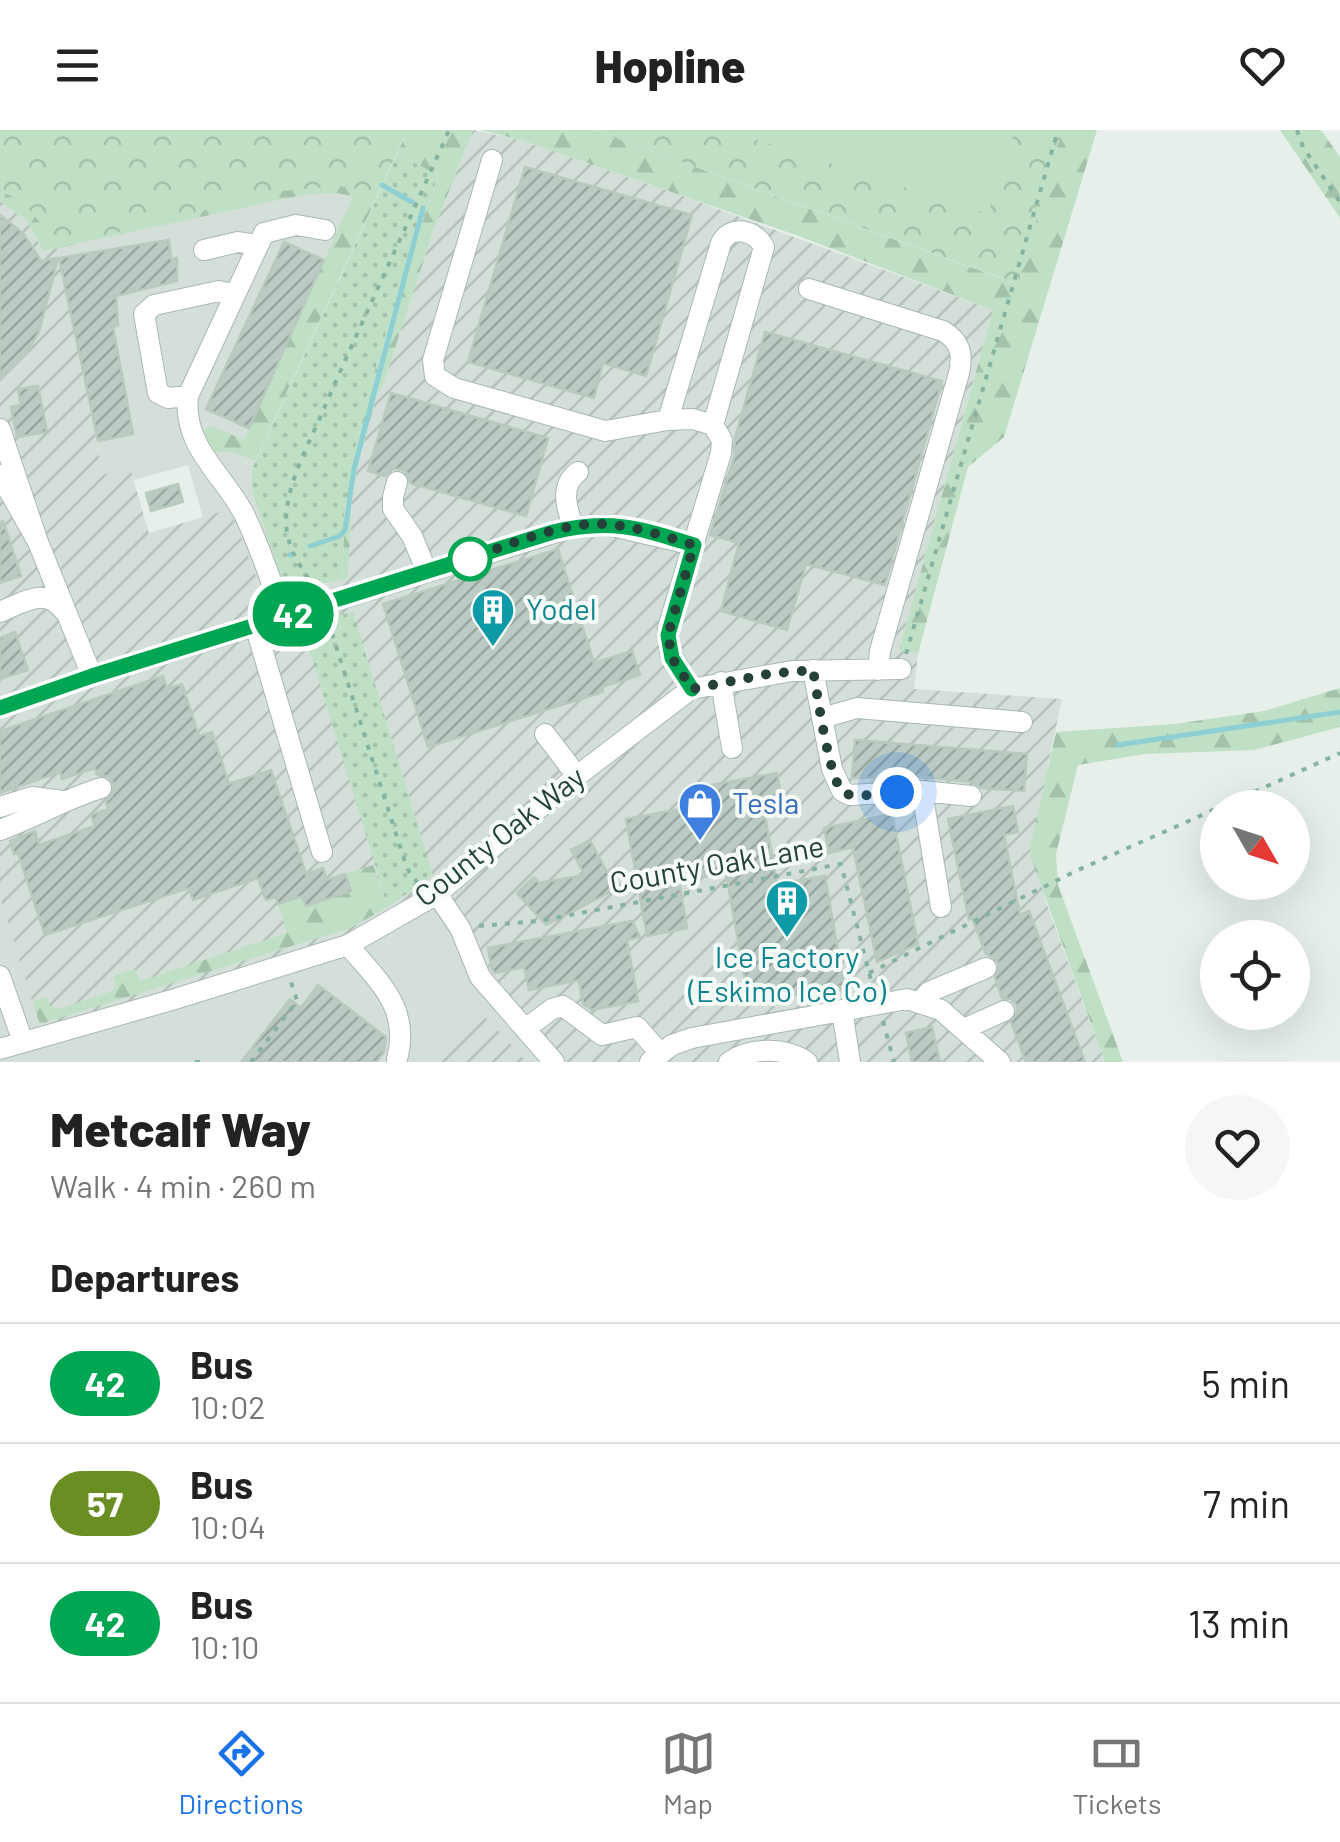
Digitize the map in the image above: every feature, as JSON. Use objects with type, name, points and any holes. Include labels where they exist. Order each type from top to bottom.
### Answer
[{"type":"street","points":[[492,160],[433,360],[435,376],[454,388],[598,429],[624,430],[693,419],[712,425],[722,440],[722,453],[668,635],[672,658],[692,689]]},
{"type":"street","points":[[284,616],[244,514],[196,444],[188,396],[264,233],[302,225],[325,230]]},
{"type":"street","points":[[668,420],[721,244],[726,234],[734,230],[760,240],[764,254],[712,425]]},
{"type":"street","points":[[204,250],[238,242],[256,245]]},
{"type":"street","points":[[809,289],[943,331],[954,338],[962,352],[878,670]]},
{"type":"street","points":[[188,396],[168,398],[158,393],[144,314],[154,305],[219,291],[235,295]]},
{"type":"street","points":[[0,429],[42,551],[92,676]]},
{"type":"street","points":[[573,527],[566,491],[571,477],[578,472]]},
{"type":"street","points":[[0,475],[42,551]]},
{"type":"street","points":[[398,482],[392,497],[394,510],[412,536],[427,572]]},
{"type":"street","points":[[0,708],[573,527],[600,524],[694,545]]},
{"type":"street","points":[[0,612],[47,596],[72,620]]},
{"type":"street","points":[[255,625],[322,852]]},
{"type":"street","points":[[813,670],[832,769],[844,793],[971,796]]},
{"type":"street","name":"County Oak Way","points":[[0,1048],[175,1000],[348,945],[437,894],[577,776],[692,689],[813,670],[901,670]]},
{"type":"street","points":[[722,682],[732,748]]},
{"type":"street","points":[[822,718],[862,708],[1022,722]]},
{"type":"street","points":[[545,734],[577,776]]},
{"type":"street","points":[[0,830],[43,815],[63,800],[101,788]]},
{"type":"street","points":[[922,792],[941,907]]},
{"type":"street","points":[[0,807],[32,797],[63,800]]},
{"type":"street","points":[[437,894],[460,928],[480,977],[554,1062]]},
{"type":"street","points":[[348,945],[386,991],[401,1020],[402,1042],[397,1058]]},
{"type":"street","points":[[921,1002],[928,992],[986,968]]},
{"type":"street","points":[[0,976],[23,1042]]},
{"type":"street","points":[[525,1029],[555,1007],[564,1006],[602,1034],[637,1027],[655,1057],[678,1042],[700,1036],[878,1003],[921,1002],[942,1010],[1000,1062]]},
{"type":"street","points":[[842,1010],[850,1062]]},
{"type":"street","points":[[964,1029],[1004,1011]]},
{"type":"street","points":[[729,1062],[748,1054],[782,1051],[807,1062]]},
{"type":"path","points":[[437,894],[414,880],[404,859],[323,606],[289,544],[286,518],[290,498],[338,377],[448,130]]},
{"type":"path","points":[[901,670],[1058,130]]},
{"type":"path","points":[[1297,130],[1303,147],[1340,202]]},
{"type":"path","points":[[1259,790],[1340,754]]},
{"type":"path","points":[[869,973],[1078,870],[1200,816]]},
{"type":"path","name":"County Oak Lane","points":[[460,928],[538,921],[841,864],[894,1062]]},
{"type":"path","points":[[251,1062],[297,1001],[284,964]]},
{"type":"shaded area","points":[[473,130],[524,141],[993,310],[899,650],[918,654],[914,689],[1062,699],[1048,765],[1044,897],[1105,1062],[537,1062],[545,1052],[480,977],[436,894],[348,945],[43,1036],[0,896],[0,201],[27,221],[43,251],[57,248],[103,475],[130,468],[149,533],[230,509],[265,600],[348,578],[353,484],[378,390]]},
{"type":"shaded area","points":[[282,191],[378,193],[252,469],[252,491],[286,592],[265,600],[229,509],[203,518],[188,465],[134,480],[129,468],[103,476],[57,248]]},
{"type":"shaded area","points":[[437,894],[545,1052],[537,1062],[0,1062],[0,896],[44,1036]]},
{"type":"shaded area","points":[[475,1006],[527,1062],[431,1062]]},
{"type":"green space","points":[[0,130],[408,130],[378,193],[340,186],[282,191],[57,248],[27,207],[0,191]]},
{"type":"green space","points":[[408,130],[473,130],[378,391],[353,484],[348,578],[342,580],[346,498],[364,409],[438,175],[397,154]]},
{"type":"green space","points":[[481,130],[594,130],[1017,284],[1062,130],[1097,130],[1004,437],[968,467],[918,654],[899,650],[993,310],[793,234],[524,141]]},
{"type":"green space","points":[[594,130],[1062,130],[1018,284]]},
{"type":"green space","points":[[740,130],[1015,130],[988,214],[739,134]]},
{"type":"green space","points":[[1280,130],[1321,130],[1340,157],[1340,218]]},
{"type":"green space","points":[[397,154],[438,175],[363,414],[345,505],[342,580],[286,592],[252,491],[252,469]]},
{"type":"green space","points":[[386,177],[255,461],[233,452],[209,452],[204,430],[212,426],[244,440],[353,196],[302,195],[43,251],[27,221],[0,201],[0,189],[186,201]]},
{"type":"green space","points":[[353,612],[433,875],[388,907],[307,642],[270,652],[275,641],[293,627]]},
{"type":"green space","points":[[1340,688],[1340,727],[1254,750],[1145,754],[1078,765],[1056,854],[1058,885],[1123,1062],[1105,1062],[1029,852],[1056,732],[1175,724],[1264,711]]},
{"type":"green space","points":[[373,865],[388,907],[350,928],[40,1024],[33,1001],[47,997],[50,1006],[58,1009],[113,991],[113,976],[135,969],[140,981],[287,933],[278,904],[302,896],[306,906],[350,891],[345,874]]},
{"type":"building","points":[[525,167],[692,215],[646,376],[603,363],[594,398],[468,362]]},
{"type":"building","points":[[0,215],[23,233],[41,261],[58,258],[39,332],[27,352],[0,379]]},
{"type":"building","points":[[169,240],[171,259],[177,258],[177,281],[116,296],[118,325],[113,327],[133,434],[98,441],[59,258]]},
{"type":"building","points":[[284,242],[324,260],[249,428],[206,409]]},
{"type":"building","points":[[765,332],[942,381],[885,585],[806,564],[787,630],[721,611],[739,543],[710,535]]},
{"type":"building","points":[[38,386],[47,432],[17,437],[11,407],[21,405],[18,389]]},
{"type":"building","points":[[391,393],[548,438],[526,516],[410,483],[401,469],[393,469],[385,476],[368,471]]},
{"type":"building","points":[[178,484],[183,502],[151,511],[146,493]]},
{"type":"building","points":[[3,521],[21,576],[0,583],[0,522]]},
{"type":"building","name":"Yodel","points":[[558,549],[594,663],[632,651],[640,675],[602,687],[603,692],[428,747],[383,604]]},
{"type":"building","points":[[15,632],[28,670],[0,679],[0,638]]},
{"type":"building","points":[[163,676],[167,689],[182,684],[199,736],[212,732],[229,784],[271,770],[306,874],[323,868],[327,880],[345,874],[351,891],[306,906],[302,896],[278,904],[276,897],[266,900],[258,878],[193,900],[189,888],[45,935],[18,853],[14,854],[10,841],[35,831],[39,845],[95,826],[91,815],[108,809],[106,801],[112,796],[114,785],[109,777],[97,775],[95,768],[62,779],[60,772],[0,793],[0,731]]},
{"type":"building","points":[[855,740],[1027,754],[1024,791],[923,777],[852,778]]},
{"type":"building","points":[[777,773],[783,806],[764,810],[777,884],[825,876],[844,986],[749,1003],[726,873],[679,881],[687,928],[647,936],[626,819],[687,808],[684,790]]},
{"type":"building","points":[[1013,806],[1018,832],[1004,835],[1020,915],[1029,911],[1085,1062],[1026,1062],[1011,1022],[1017,1006],[1011,999],[1002,998],[995,978],[999,964],[986,954],[972,918],[969,920],[948,819]]},
{"type":"building","points":[[892,814],[918,944],[877,962],[853,847],[829,853],[824,828]]},
{"type":"building","points":[[590,840],[616,889],[546,925],[517,893],[534,877],[539,883],[585,875],[571,850]]},
{"type":"building","points":[[632,921],[640,937],[627,940],[638,1001],[592,1010],[583,1004],[579,980],[529,990],[524,967],[495,973],[492,970],[488,948]]},
{"type":"building","points":[[318,985],[386,1037],[384,1052],[376,1062],[241,1062],[290,999],[301,1008]]},
{"type":"building","points":[[932,1027],[940,1062],[912,1062],[906,1033]]},
{"type":"waterway","points":[[382,185],[412,202]]},
{"type":"waterway","points":[[310,546],[340,536],[345,530],[354,469],[423,208]]},
{"type":"waterway","points":[[1118,745],[1340,712]]},
{"type":"bus line","name":"42","points":[[0,708],[553,532],[594,524],[643,531],[694,545],[668,635],[672,658],[692,689]]},
{"type":"place","name":"Yodel","points":[[493,648]]},
{"type":"place","name":"Tesla","points":[[700,842]]},
{"type":"place","name":"Ice Factory (Eskimo Ice Co)","points":[[787,939]]},
{"type":"route","points":[[470,559],[458,562],[553,532],[594,524],[643,531],[694,545],[668,635],[672,658],[692,689],[768,674],[813,670],[832,769],[840,788],[850,795],[897,792]]}]
